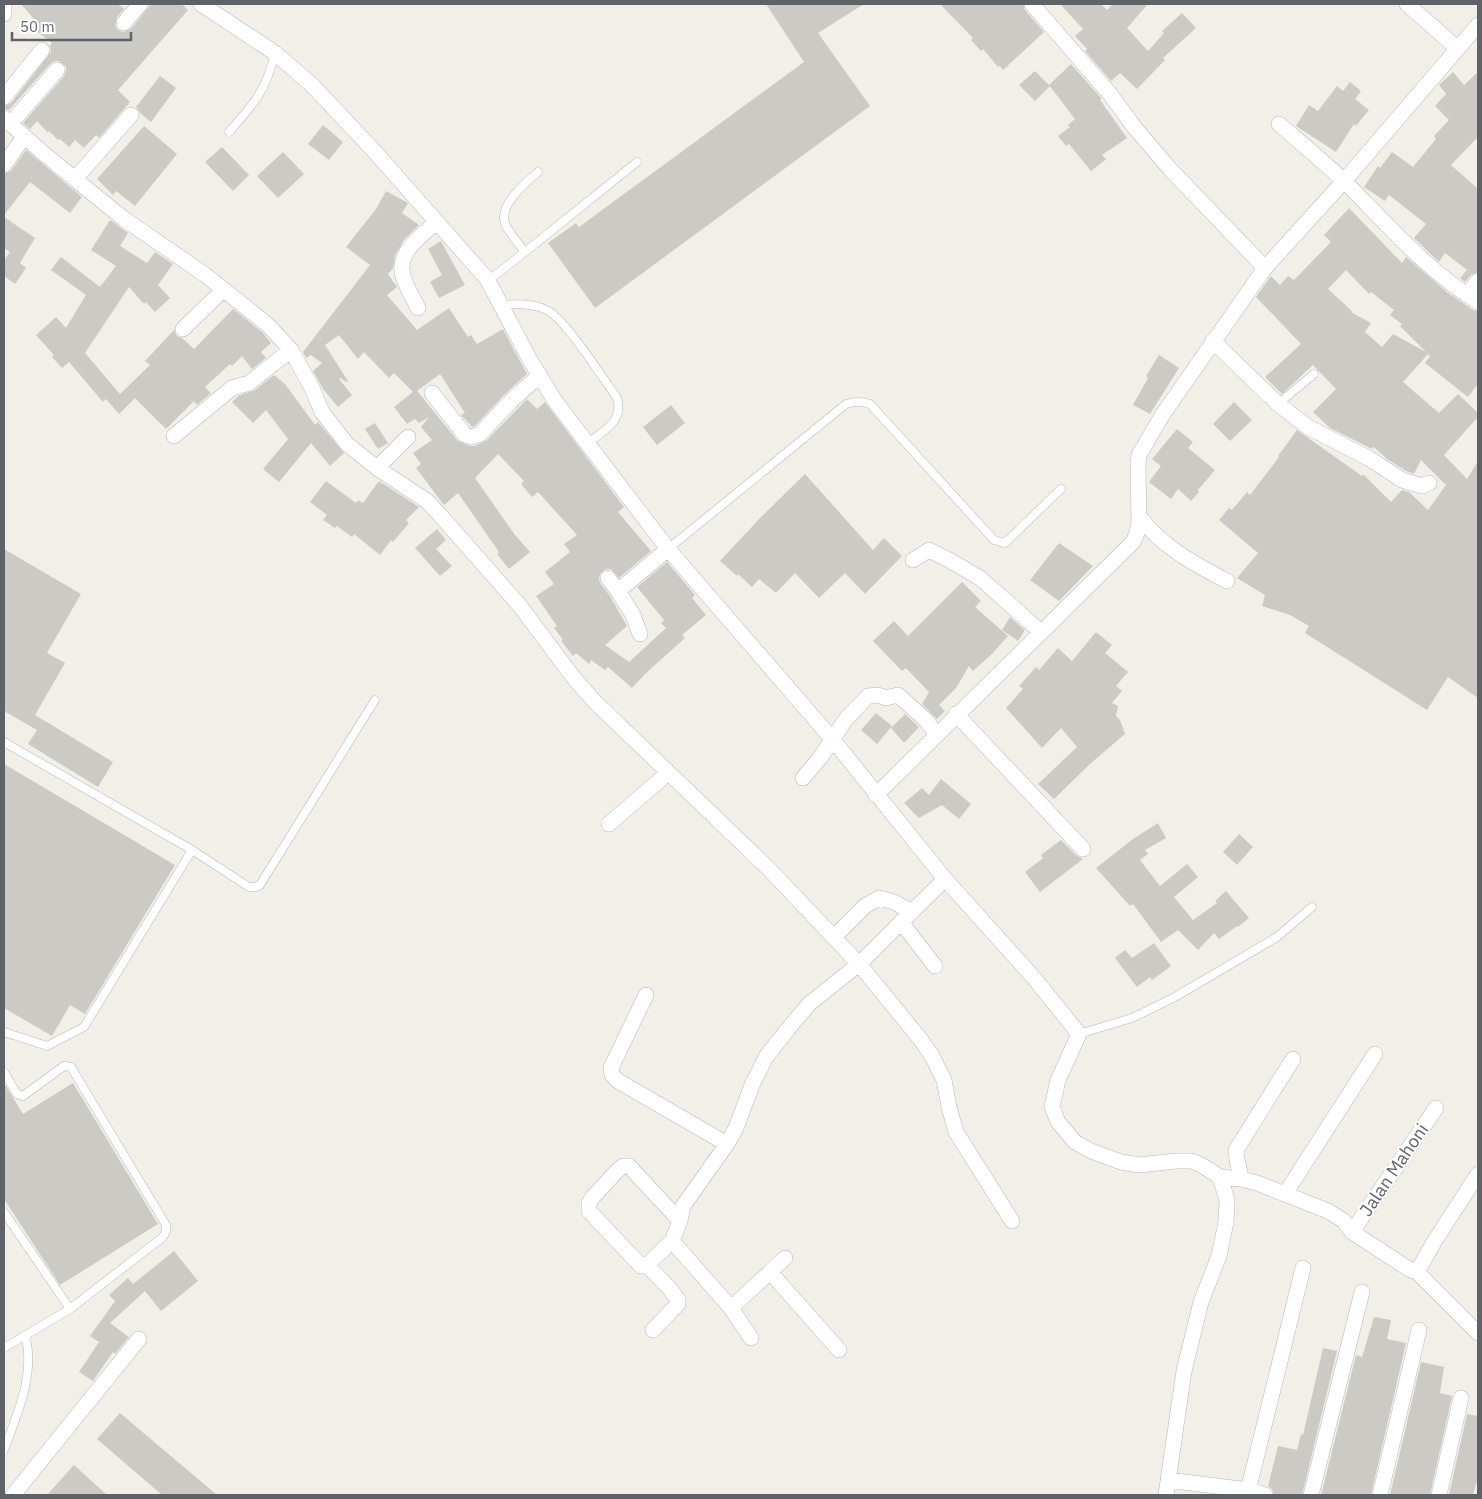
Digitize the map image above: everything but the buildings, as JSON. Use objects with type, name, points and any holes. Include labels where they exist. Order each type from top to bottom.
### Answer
[{"type":"street","points":[[124,23],[140,4]]},
{"type":"street","points":[[201,4],[275,54],[306,80],[334,107],[487,279],[539,376],[555,401],[668,549],[833,740],[945,878],[1034,978],[1079,1034],[1058,1080],[1052,1107],[1058,1122],[1076,1142],[1103,1156],[1139,1165],[1192,1161],[1220,1178],[1241,1179],[1328,1211],[1344,1221],[1352,1232],[1409,1269],[1417,1272],[1478,1333]]},
{"type":"street","points":[[1032,4],[1110,94],[1135,128],[1170,169],[1265,268]]},
{"type":"street","points":[[1408,4],[1457,48]]},
{"type":"street","points":[[4,7],[4,14]]},
{"type":"street","points":[[876,794],[1133,542],[1137,533],[1139,516],[1139,455],[1163,414],[1265,268],[1344,181],[1478,25]]},
{"type":"street","points":[[4,97],[42,50]]},
{"type":"street","points":[[58,70],[7,121],[124,219],[204,274],[268,325],[291,350],[312,388],[322,412],[347,444],[377,468],[427,501],[520,606],[594,701],[769,869],[859,964],[932,1056],[944,1080],[956,1132],[1012,1221]]},
{"type":"street","points":[[75,179],[131,115]]},
{"type":"street","points":[[1279,124],[1344,181],[1386,225],[1418,254],[1473,298],[1478,281]]},
{"type":"street","points":[[4,165],[24,136]]},
{"type":"street","points":[[418,308],[402,276],[402,258],[406,251],[436,222]]},
{"type":"street","points":[[183,329],[223,290]]},
{"type":"street","points":[[1213,341],[1278,404],[1308,427],[1370,459],[1402,480],[1422,486],[1430,483]]},
{"type":"street","points":[[174,436],[232,388],[249,383],[291,350]]},
{"type":"street","points":[[432,393],[465,435],[472,438],[480,434],[511,401],[539,376]]},
{"type":"street","points":[[377,468],[408,437]]},
{"type":"street","points":[[1139,516],[1151,530],[1172,548],[1187,559],[1227,581]]},
{"type":"street","points":[[618,591],[668,549]]},
{"type":"street","points":[[913,560],[929,550],[949,560],[980,578],[1041,632]]},
{"type":"street","points":[[608,578],[633,615],[640,634]]},
{"type":"street","points":[[803,778],[820,758],[846,719],[868,696],[878,695],[886,698],[898,695],[926,721],[936,734]]},
{"type":"street","points":[[956,714],[1083,849]]},
{"type":"street","points":[[608,824],[668,773]]},
{"type":"street","points":[[680,1221],[629,1166],[623,1166],[617,1170],[589,1203],[589,1211],[641,1266],[647,1265],[672,1241],[680,1221],[683,1206],[728,1144],[752,1085],[766,1057],[809,1004],[859,964],[945,878]]},
{"type":"street","points":[[834,937],[865,906],[880,898],[894,902],[906,917],[935,966]]},
{"type":"street","points":[[646,995],[611,1068],[612,1075],[618,1081],[728,1144]]},
{"type":"street","points":[[1285,1194],[1375,1054]]},
{"type":"street","points":[[1241,1179],[1236,1150],[1293,1060]]},
{"type":"street","name":"Jalan Mahoni","points":[[1352,1232],[1436,1108]]},
{"type":"street","points":[[1417,1272],[1478,1174]]},
{"type":"street","points":[[1220,1178],[1227,1200],[1226,1222],[1219,1256],[1201,1302],[1184,1371],[1167,1488],[1265,1495]]},
{"type":"street","points":[[672,1241],[731,1308],[751,1338]]},
{"type":"street","points":[[731,1308],[784,1258]]},
{"type":"street","points":[[647,1265],[678,1300],[678,1304],[653,1330]]},
{"type":"street","points":[[1248,1493],[1303,1268]]},
{"type":"street","points":[[770,1272],[839,1350]]},
{"type":"street","points":[[1311,1495],[1362,1292]]},
{"type":"street","points":[[1380,1495],[1419,1330]]},
{"type":"street","points":[[13,1495],[139,1338]]},
{"type":"street","points":[[1439,1495],[1461,1398]]},
{"type":"lane","points":[[229,132],[251,107],[264,88],[275,54]]},
{"type":"lane","points":[[487,279],[494,276],[525,252],[638,162]]},
{"type":"lane","points":[[525,252],[505,225],[504,212],[520,188],[538,172]]},
{"type":"lane","points":[[501,305],[524,304],[548,310],[564,325],[617,398],[618,415],[612,424],[587,444]]},
{"type":"lane","points":[[1278,404],[1314,374]]},
{"type":"lane","points":[[668,549],[846,404],[853,402],[862,401],[870,404],[994,540],[1005,543],[1061,489]]},
{"type":"lane","points":[[4,742],[192,850],[249,887],[256,887],[260,885],[375,700]]},
{"type":"lane","points":[[4,1032],[47,1046],[84,1027],[192,850]]},
{"type":"lane","points":[[1079,1034],[1132,1018],[1175,997],[1277,937],[1312,907]]},
{"type":"lane","points":[[4,1072],[18,1094],[23,1096],[64,1066],[68,1065],[71,1067],[166,1225],[163,1237],[70,1309],[4,1348]]},
{"type":"lane","points":[[4,1212],[70,1309]]},
{"type":"lane","points":[[4,1450],[26,1386],[28,1354],[25,1335]]}]
